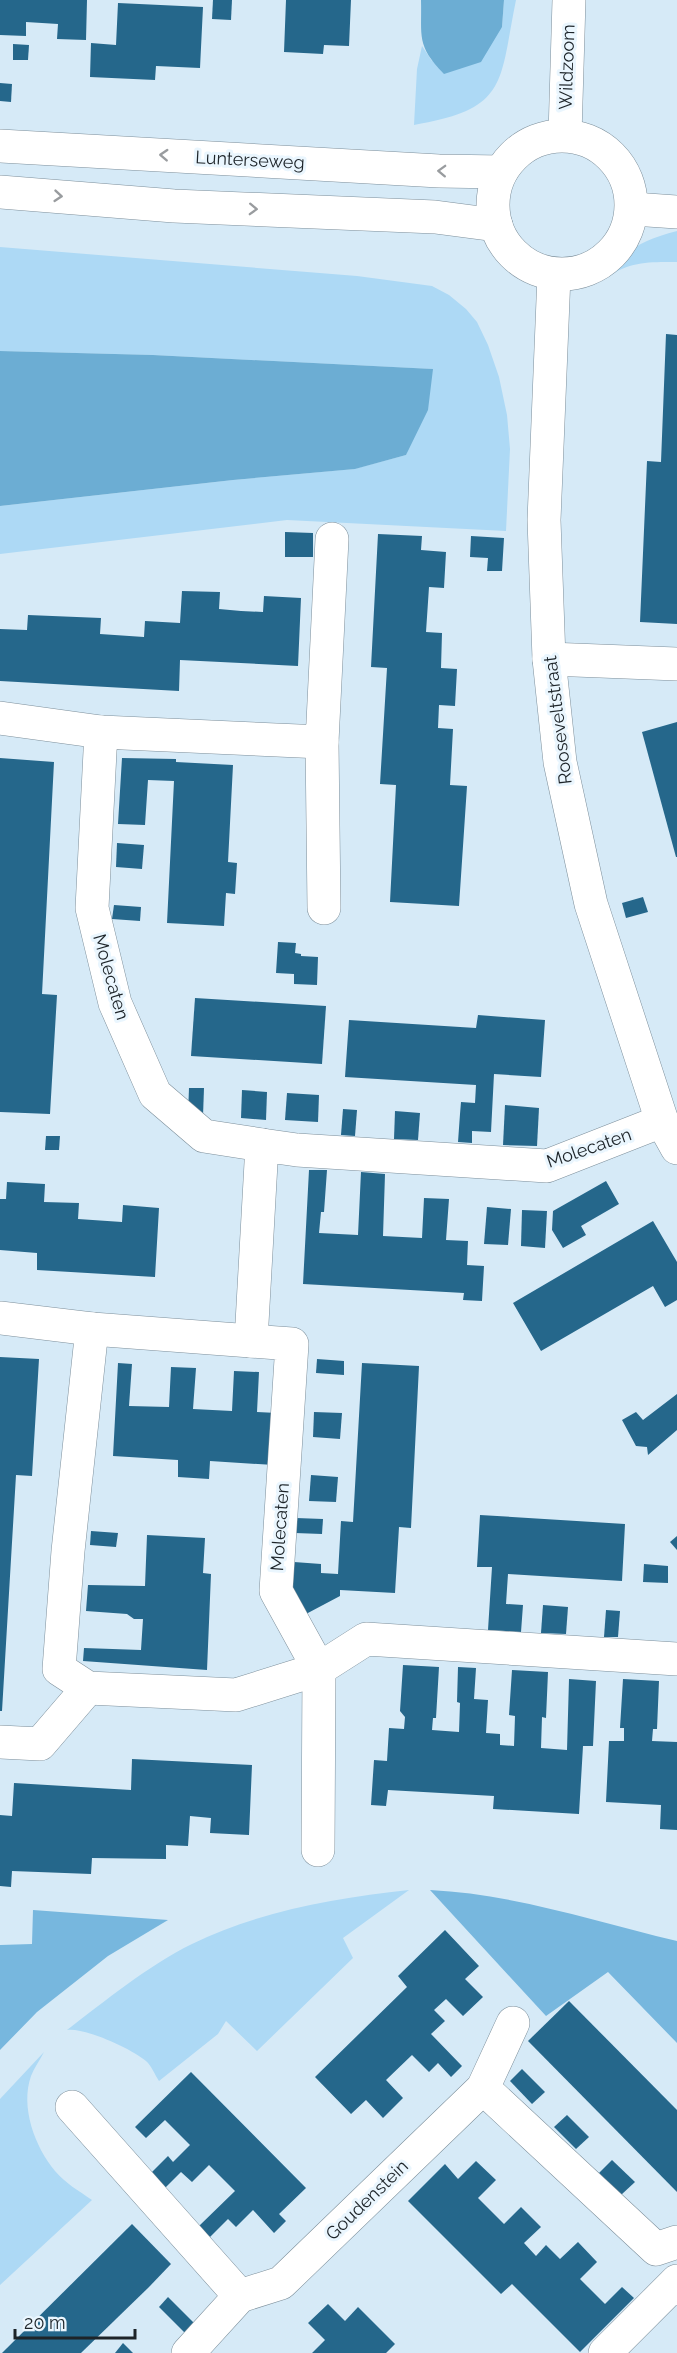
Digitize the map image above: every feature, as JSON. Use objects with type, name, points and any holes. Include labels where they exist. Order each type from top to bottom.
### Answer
[{"type":"street","name":"Wildzoom","points":[[565,135],[569,0]]},
{"type":"street","points":[[565,135],[600,146],[625,173],[633,209],[621,244],[592,269],[554,275],[529,267],[508,249],[496,225],[493,198],[501,172],[517,152],[539,138],[565,135]]},
{"type":"street","name":"Lunterseweg","points":[[0,146],[439,171],[501,172]]},
{"type":"street","points":[[0,192],[174,206],[435,217],[496,225]]},
{"type":"street","points":[[633,209],[677,212]]},
{"type":"street","name":"Rooseveltstraat","points":[[554,275],[553,348],[544,520],[549,659],[560,762],[591,904],[670,1135]]},
{"type":"street","points":[[324,908],[322,742],[332,539]]},
{"type":"street","points":[[549,659],[677,664]]},
{"type":"street","points":[[0,718],[101,732],[322,742]]},
{"type":"street","name":"Molecaten","points":[[101,732],[92,908],[115,1003],[155,1094],[204,1136],[297,1150],[547,1166],[670,1135]]},
{"type":"street","points":[[250,1341],[262,1145]]},
{"type":"street","name":"Molecaten","points":[[0,1318],[92,1329],[292,1344],[276,1591],[319,1669],[318,1850]]},
{"type":"street","points":[[92,1329],[58,1669],[88,1688],[236,1695],[319,1669],[366,1639],[677,1659]]},
{"type":"street","points":[[0,1742],[40,1744],[88,1688]]},
{"type":"street","name":"Goudenstein","points":[[188,2353],[240,2296],[280,2283],[483,2088],[513,2023]]},
{"type":"street","points":[[483,2088],[656,2249],[677,2242]]},
{"type":"street","points":[[72,2107],[240,2296]]},
{"type":"street","points":[[605,2353],[677,2281]]},
{"type":"shaded area","points":[[421,0],[504,0],[502,27],[481,62],[444,74],[429,55],[422,40]]},
{"type":"shaded area","points":[[504,0],[516,0],[501,72],[494,88],[484,100],[468,110],[414,125],[417,69],[422,46],[432,61],[502,27]]},
{"type":"shaded area","points":[[677,231],[677,262],[633,265],[609,277],[622,258],[637,246]]},
{"type":"shaded area","points":[[0,247],[357,276],[432,286],[449,295],[477,322],[499,377],[507,415],[510,449],[506,531],[287,520],[0,554],[0,506],[354,469],[406,455],[432,369],[153,355],[0,351]]},
{"type":"shaded area","points":[[0,351],[153,355],[433,369],[428,410],[406,455],[355,469],[0,506]]},
{"type":"shaded area","points":[[409,1890],[343,1938],[353,1958],[257,2051],[226,2021],[218,2034],[159,2081],[148,2063],[130,2051],[96,2035],[67,2030],[160,1962],[218,1933],[298,1908],[353,1897]]},
{"type":"shaded area","points":[[430,1890],[524,1903],[677,1941],[677,2043],[608,1972],[546,2016]]},
{"type":"shaded area","points":[[33,1910],[168,1920],[108,1956],[37,2012],[0,2050],[0,1945],[32,1944]]},
{"type":"shaded area","points":[[44,2052],[32,2073],[28,2088],[27,2101],[31,2126],[41,2150],[55,2171],[92,2200],[0,2285],[0,2099]]},
{"type":"building","points":[[0,0],[87,0],[86,40],[57,39],[58,24],[26,22],[26,36],[0,35]]},
{"type":"building","points":[[213,0],[232,0],[231,20],[212,19]]},
{"type":"building","points":[[286,0],[351,0],[349,46],[324,45],[323,54],[284,52]]},
{"type":"building","points":[[118,3],[203,7],[200,68],[156,66],[155,80],[90,77],[91,43],[116,45]]},
{"type":"building","points":[[13,44],[29,45],[28,60],[13,60]]},
{"type":"building","points":[[0,83],[12,84],[11,102],[0,101]]},
{"type":"building","points":[[666,334],[677,335],[677,624],[640,622],[647,461],[661,462]]},
{"type":"building","points":[[285,532],[313,533],[313,557],[285,557]]},
{"type":"building","points":[[378,534],[422,536],[421,550],[446,552],[444,588],[429,587],[426,632],[442,633],[441,668],[457,669],[455,706],[439,705],[438,728],[453,729],[450,785],[467,786],[459,906],[390,902],[396,785],[380,784],[387,668],[371,667]]},
{"type":"building","points":[[471,536],[504,538],[502,571],[487,571],[488,558],[470,557]]},
{"type":"building","points":[[182,591],[220,592],[219,609],[241,611],[263,612],[264,596],[301,598],[298,666],[180,660],[179,691],[0,681],[0,629],[27,630],[28,615],[101,618],[100,634],[144,637],[145,621],[180,623]]},
{"type":"building","points":[[677,722],[677,857],[676,857],[642,732]]},
{"type":"building","points":[[0,758],[54,762],[42,994],[57,995],[50,1114],[0,1112]]},
{"type":"building","points":[[122,758],[176,759],[176,762],[233,765],[228,862],[237,863],[235,894],[226,893],[224,926],[167,923],[174,781],[148,780],[145,825],[118,824]]},
{"type":"building","points":[[117,843],[144,845],[142,869],[116,867]]},
{"type":"building","points":[[643,897],[648,912],[626,918],[622,903]]},
{"type":"building","points":[[114,905],[141,907],[140,921],[112,919]]},
{"type":"building","points":[[278,942],[296,943],[295,953],[301,956],[318,957],[317,985],[294,984],[294,974],[276,973]]},
{"type":"building","points":[[195,998],[326,1006],[322,1064],[191,1056]]},
{"type":"building","points":[[478,1015],[545,1020],[541,1077],[494,1074],[491,1132],[472,1131],[472,1143],[458,1142],[461,1102],[475,1103],[476,1085],[345,1077],[349,1020],[476,1028]]},
{"type":"building","points":[[189,1088],[204,1088],[203,1116],[188,1115]]},
{"type":"building","points":[[242,1090],[267,1092],[266,1120],[241,1118]]},
{"type":"building","points":[[287,1093],[319,1095],[318,1122],[285,1120]]},
{"type":"building","points":[[505,1105],[539,1108],[537,1146],[503,1145]]},
{"type":"building","points":[[343,1109],[357,1110],[355,1136],[341,1135]]},
{"type":"building","points":[[395,1111],[420,1113],[418,1140],[394,1139]]},
{"type":"building","points":[[46,1136],[60,1136],[59,1150],[45,1150]]},
{"type":"building","points":[[309,1170],[327,1170],[324,1212],[321,1212],[319,1233],[358,1235],[361,1172],[385,1174],[383,1236],[422,1238],[424,1198],[449,1199],[446,1240],[468,1241],[467,1265],[484,1266],[482,1301],[463,1300],[464,1293],[303,1284]]},
{"type":"building","points":[[606,1181],[619,1204],[581,1226],[586,1235],[563,1248],[552,1230],[553,1211]]},
{"type":"building","points":[[7,1182],[45,1184],[44,1202],[79,1203],[78,1219],[122,1222],[123,1205],[159,1208],[155,1277],[37,1270],[37,1253],[0,1250],[0,1199],[6,1199]]},
{"type":"building","points":[[487,1207],[511,1209],[508,1245],[484,1244]]},
{"type":"building","points":[[522,1210],[547,1211],[545,1248],[521,1246]]},
{"type":"building","points":[[653,1221],[677,1262],[677,1300],[665,1307],[653,1286],[541,1351],[513,1303]]},
{"type":"building","points":[[0,1357],[39,1359],[32,1476],[16,1475],[2,1711],[0,1711]]},
{"type":"building","points":[[317,1359],[344,1361],[344,1375],[316,1373]]},
{"type":"building","points":[[118,1363],[132,1364],[129,1406],[169,1407],[171,1367],[196,1368],[193,1409],[232,1411],[234,1371],[259,1372],[257,1412],[277,1413],[274,1465],[210,1461],[209,1479],[178,1477],[178,1460],[113,1456]]},
{"type":"building","points":[[362,1363],[419,1366],[411,1528],[399,1527],[395,1593],[340,1590],[340,1596],[306,1614],[292,1587],[294,1562],[321,1564],[321,1573],[338,1574],[341,1521],[353,1522]]},
{"type":"building","points":[[677,1394],[677,1430],[648,1455],[647,1447],[636,1446],[622,1420],[636,1412],[643,1420]]},
{"type":"building","points":[[314,1412],[342,1413],[340,1439],[313,1437]]},
{"type":"building","points":[[311,1475],[338,1477],[336,1502],[309,1501]]},
{"type":"building","points":[[480,1515],[625,1524],[622,1581],[508,1574],[506,1604],[523,1605],[521,1632],[488,1630],[492,1567],[477,1567]]},
{"type":"building","points":[[296,1518],[323,1519],[322,1534],[295,1533]]},
{"type":"building","points":[[91,1531],[118,1533],[116,1547],[90,1545]]},
{"type":"building","points":[[147,1535],[205,1538],[203,1573],[211,1574],[207,1670],[83,1661],[84,1648],[141,1650],[143,1619],[134,1619],[127,1614],[86,1611],[88,1585],[145,1586]]},
{"type":"building","points":[[677,1536],[677,1550],[670,1542]]},
{"type":"building","points":[[644,1564],[668,1566],[668,1583],[643,1582]]},
{"type":"building","points":[[543,1605],[568,1607],[566,1634],[541,1633]]},
{"type":"building","points":[[606,1610],[620,1611],[618,1637],[604,1637]]},
{"type":"building","points":[[403,1665],[439,1667],[436,1718],[433,1718],[432,1730],[459,1732],[458,1667],[476,1668],[474,1699],[488,1700],[486,1733],[500,1734],[500,1745],[514,1746],[515,1716],[509,1715],[512,1670],[548,1672],[546,1718],[542,1717],[541,1748],[567,1750],[569,1679],[596,1681],[593,1746],[583,1746],[579,1814],[493,1809],[494,1796],[388,1790],[386,1806],[371,1805],[374,1760],[387,1761],[389,1728],[404,1729],[405,1717],[400,1711]]},
{"type":"building","points":[[623,1679],[659,1681],[657,1729],[653,1729],[652,1741],[677,1742],[677,1830],[660,1829],[661,1805],[606,1802],[609,1741],[624,1741],[624,1728],[620,1728]]},
{"type":"building","points":[[132,1759],[252,1765],[249,1835],[210,1833],[211,1818],[190,1816],[188,1846],[166,1845],[166,1859],[92,1858],[91,1874],[12,1871],[11,1887],[0,1886],[0,1815],[12,1816],[14,1783],[131,1790]]},
{"type":"building","points":[[445,1930],[479,1966],[465,1979],[483,1997],[463,2016],[446,1999],[434,2010],[445,2021],[431,2034],[462,2066],[451,2077],[438,2063],[429,2072],[412,2055],[386,2080],[403,2098],[383,2118],[366,2100],[351,2114],[315,2077],[407,1987],[398,1976]]},
{"type":"building","points":[[569,2001],[677,2110],[677,2192],[528,2041]]},
{"type":"building","points":[[522,2069],[545,2092],[532,2104],[510,2081]]},
{"type":"building","points":[[191,2072],[306,2188],[279,2214],[286,2221],[274,2233],[253,2210],[236,2227],[228,2219],[210,2237],[199,2226],[235,2191],[209,2165],[192,2182],[181,2172],[163,2190],[149,2175],[168,2156],[173,2162],[190,2145],[165,2120],[146,2138],[135,2127]]},
{"type":"building","points":[[567,2115],[589,2137],[576,2149],[554,2127]]},
{"type":"building","points":[[612,2160],[635,2182],[621,2195],[599,2173]]},
{"type":"building","points":[[476,2161],[496,2180],[478,2198],[504,2224],[521,2207],[541,2227],[524,2243],[536,2256],[546,2245],[560,2259],[578,2242],[597,2262],[580,2279],[605,2304],[622,2287],[634,2298],[580,2352],[512,2284],[501,2294],[408,2201],[445,2164],[458,2179]]},
{"type":"building","points":[[132,2224],[171,2264],[149,2287],[81,2353],[2,2353]]},
{"type":"building","points":[[168,2297],[195,2324],[186,2334],[159,2307]]},
{"type":"building","points":[[328,2304],[345,2321],[358,2307],[395,2344],[386,2353],[312,2353],[325,2340],[308,2323]]},
{"type":"building","points":[[123,2343],[133,2353],[115,2353]]}]
